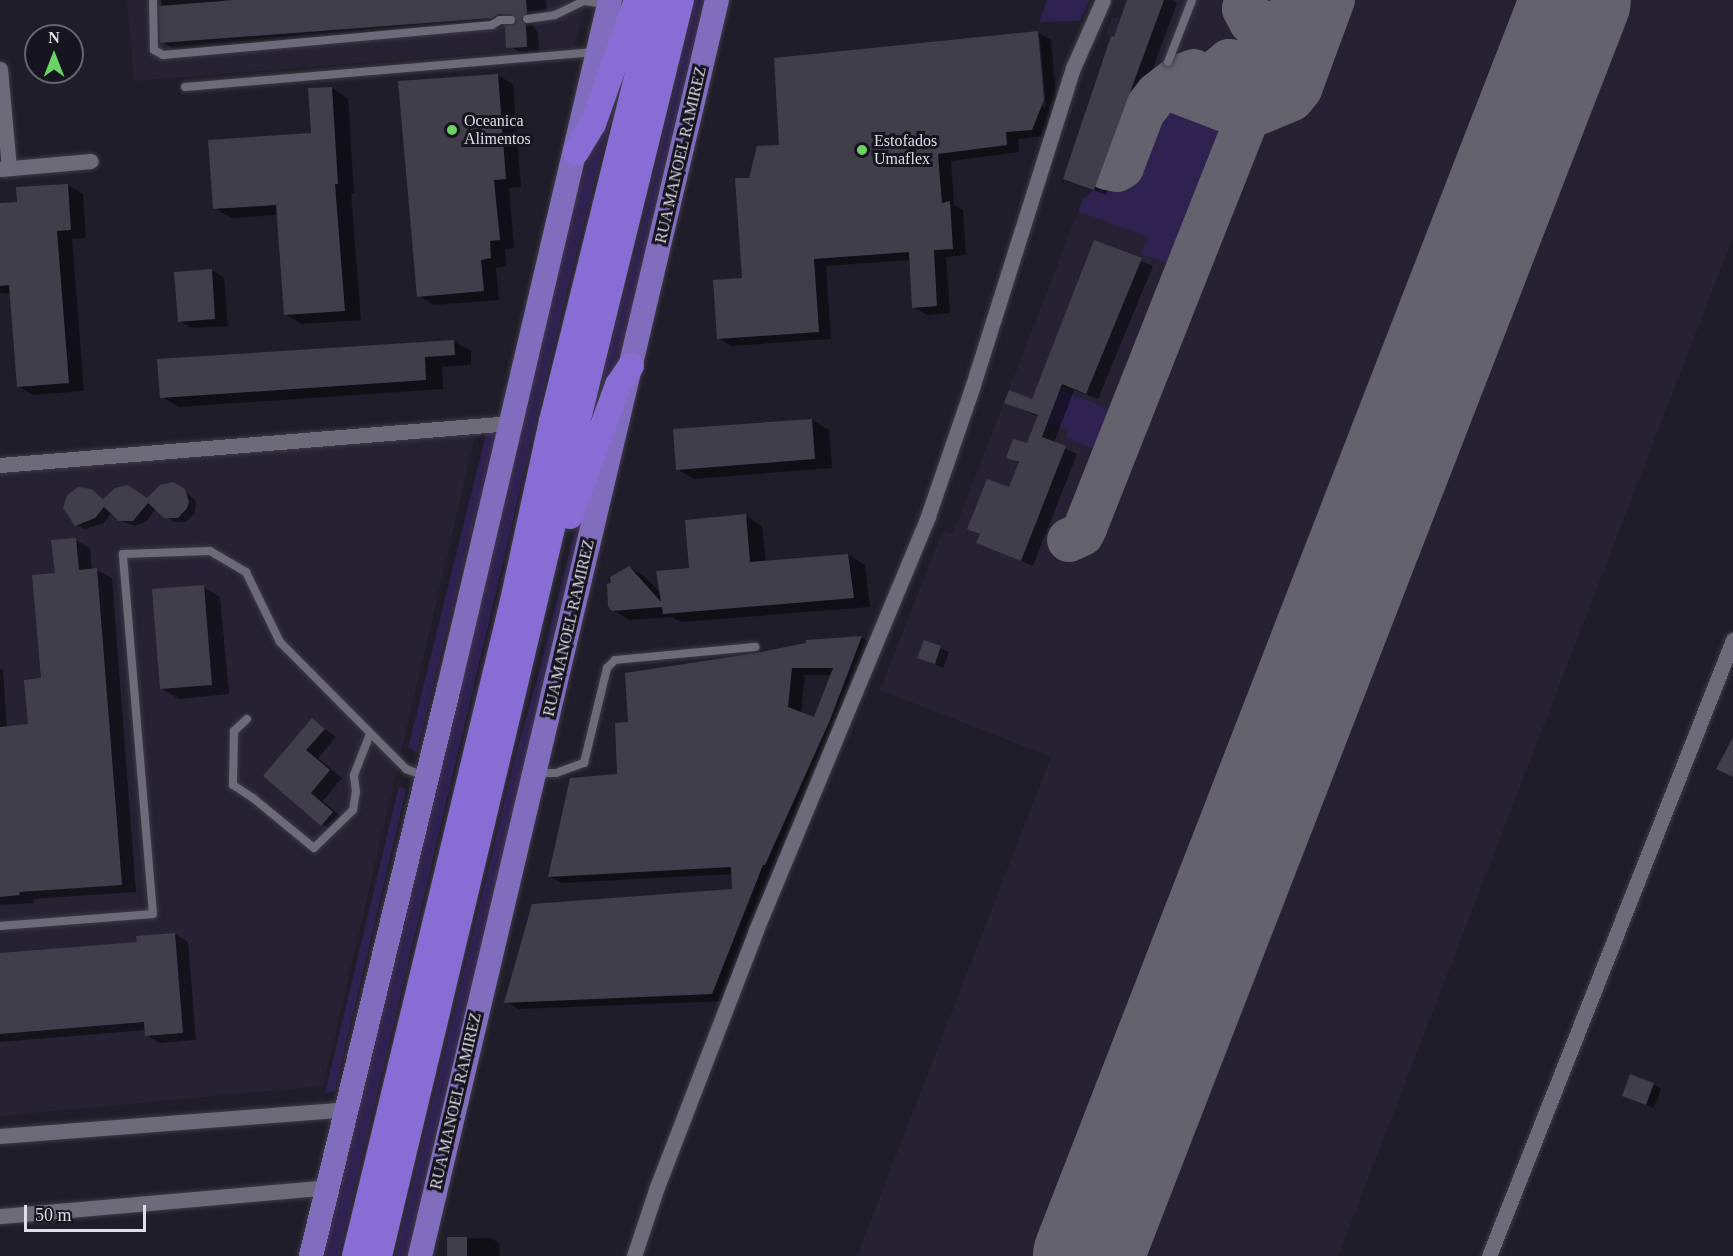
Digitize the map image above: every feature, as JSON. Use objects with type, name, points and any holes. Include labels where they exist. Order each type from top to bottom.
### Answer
[{"type":"highway","points":[[576,152],[593,124],[637,0]]},
{"type":"highway","points":[[355,1256],[513,601],[552,421],[656,0]]},
{"type":"highway","points":[[379,1256],[458,916],[503,740],[579,415],[681,0]]},
{"type":"highway","points":[[503,740],[535,666],[568,524],[581,483],[618,385],[632,366]]},
{"type":"main road","name":"RUA MANOEL RAMIREZ","points":[[420,1256],[717,0]]},
{"type":"main road","points":[[311,1256],[349,1109],[610,2]]},
{"type":"street","points":[[634,1256],[657,1187],[756,930],[928,516],[972,388],[1073,68],[1103,0]]},
{"type":"street","points":[[0,69],[5,169],[91,161]]},
{"type":"street","points":[[0,465],[511,423]]},
{"type":"street","points":[[1489,1256],[1733,640]]},
{"type":"street","points":[[0,1136],[349,1109]]},
{"type":"street","points":[[0,1216],[329,1187]]},
{"type":"lane","points":[[153,0],[151,8],[154,50],[163,55],[492,25],[500,20],[511,20]]},
{"type":"lane","points":[[1168,62],[1192,0]]},
{"type":"lane","points":[[527,19],[555,15],[584,1],[610,2]]},
{"type":"lane","points":[[185,87],[597,52]]},
{"type":"lane","points":[[0,926],[153,914],[123,554],[210,551],[246,572],[279,642],[406,769],[427,777]]},
{"type":"lane","points":[[535,773],[556,773],[584,763],[607,668],[615,660],[756,647]]},
{"type":"lane","points":[[248,719],[234,731],[233,785],[253,798],[314,848],[354,810],[356,792],[354,775],[370,734]]},
{"type":"shaded area","points":[[127,0],[587,0],[574,46],[134,81]]},
{"type":"shaded area","points":[[695,0],[708,0],[628,335],[588,440],[585,439],[642,225]]},
{"type":"shaded area","points":[[1047,0],[1090,0],[1080,21],[1039,22]]},
{"type":"shaded area","points":[[1127,0],[1733,0],[1733,237],[1338,1256],[857,1256],[1051,757],[880,690],[943,531],[953,534],[1083,199],[1094,190],[1063,179],[1111,37],[1106,34],[1112,18],[1121,18]]},
{"type":"shaded area","points":[[635,41],[601,157],[567,291],[339,1256],[323,1256],[569,224],[586,164]]},
{"type":"shaded area","points":[[1160,102],[1177,102],[1228,123],[1174,265],[1141,254],[1148,237],[1078,211],[1083,199],[1099,185],[1123,193],[1147,129]]},
{"type":"shaded area","points":[[1061,390],[1116,412],[1100,452],[1066,437],[1068,430],[1048,422]]},
{"type":"shaded area","points":[[487,430],[496,431],[417,752],[408,748]]},
{"type":"shaded area","points":[[476,432],[323,1086],[0,1116],[0,470]]},
{"type":"shaded area","points":[[595,474],[410,1256],[395,1256],[515,757],[572,541]]},
{"type":"shaded area","points":[[399,786],[406,790],[335,1091],[325,1093]]},
{"type":"building","points":[[235,0],[526,0],[527,13],[521,19],[526,25],[527,47],[506,48],[505,26],[513,25],[517,21],[511,14],[499,14],[492,18],[160,43],[159,6]]},
{"type":"building","points":[[1127,0],[1164,0],[1094,190],[1063,179],[1111,36],[1114,37]]},
{"type":"building","name":"Estofados Umaflex","points":[[1038,31],[1044,100],[1032,130],[1006,132],[1007,145],[938,154],[942,203],[950,201],[953,249],[934,250],[937,306],[912,308],[909,252],[814,259],[819,332],[717,339],[713,280],[742,278],[735,178],[749,178],[757,146],[779,145],[774,58]]},
{"type":"building","points":[[498,74],[506,179],[494,180],[500,240],[490,241],[491,258],[481,260],[484,291],[417,297],[398,81]]},
{"type":"building","points":[[332,87],[338,184],[335,184],[345,311],[284,315],[276,205],[213,209],[208,140],[311,133],[308,88]]},
{"type":"building","points":[[68,184],[71,230],[57,231],[69,383],[17,387],[9,285],[0,286],[0,203],[17,202],[16,187]]},
{"type":"building","points":[[1094,240],[1142,258],[1086,394],[1062,384],[1042,437],[1066,446],[1021,561],[976,543],[980,534],[967,529],[987,479],[1009,487],[1019,462],[1006,458],[1013,439],[1027,443],[1038,415],[1004,403],[1009,390],[1032,399]]},
{"type":"building","points":[[212,269],[215,319],[178,322],[174,272]]},
{"type":"building","points":[[454,340],[455,355],[425,357],[426,380],[160,398],[157,359]]},
{"type":"building","points":[[812,419],[815,459],[676,470],[673,429]]},
{"type":"building","points":[[173,482],[185,489],[189,502],[178,518],[164,518],[148,503],[133,521],[119,521],[104,507],[95,518],[75,526],[63,508],[67,495],[78,487],[91,489],[103,499],[115,488],[128,485],[147,498],[160,485]]},
{"type":"building","points":[[746,514],[750,562],[848,554],[854,598],[663,614],[662,607],[612,611],[608,606],[607,584],[611,583],[610,577],[629,566],[661,602],[656,571],[689,568],[685,520]]},
{"type":"building","points":[[76,538],[79,570],[97,568],[122,885],[19,892],[20,895],[0,897],[0,727],[28,724],[24,680],[41,678],[32,575],[55,573],[51,540]]},
{"type":"building","points":[[204,585],[212,685],[160,689],[152,589]]},
{"type":"building","points":[[862,636],[830,720],[765,865],[763,865],[712,994],[504,1003],[532,904],[732,889],[731,867],[548,877],[570,778],[617,774],[615,723],[628,722],[625,673],[756,653],[806,643],[806,640]],"holes":[[[792,668],[833,668],[814,717],[788,707]]]},
{"type":"building","points":[[924,640],[941,646],[935,664],[917,658]]},
{"type":"building","points":[[312,718],[325,729],[306,750],[330,770],[311,793],[333,812],[321,826],[263,776]]},
{"type":"building","points":[[1733,737],[1733,777],[1716,769]]},
{"type":"building","points":[[175,933],[183,1033],[145,1036],[144,1022],[0,1034],[0,953],[137,942],[136,936]]},
{"type":"building","points":[[1630,1074],[1654,1083],[1646,1105],[1622,1096]]},
{"type":"building","points":[[447,1237],[467,1237],[467,1256],[447,1256]]},
{"type":"taxiway","points":[[1246,0],[1244,9],[1251,22],[1270,23]]},
{"type":"taxiway","points":[[1069,540],[1082,534],[1085,528],[1294,0]]},
{"type":"taxiway","points":[[1175,91],[1238,115],[1254,115],[1292,99],[1300,89],[1333,0]]},
{"type":"taxiway","points":[[1556,0],[1561,16],[1561,37]]},
{"type":"taxiway","points":[[1218,81],[1218,70],[1229,61],[1243,63],[1251,71]]},
{"type":"taxiway","points":[[1107,168],[1117,170],[1122,167],[1143,112],[1157,94],[1179,77],[1194,71]]},
{"type":"runway","points":[[1088,1256],[1576,0]]},
{"type":"place","name":"Oceanica Alimentos","points":[[452,130]]},
{"type":"place","name":"Estofados Umaflex","points":[[862,150]]}]
